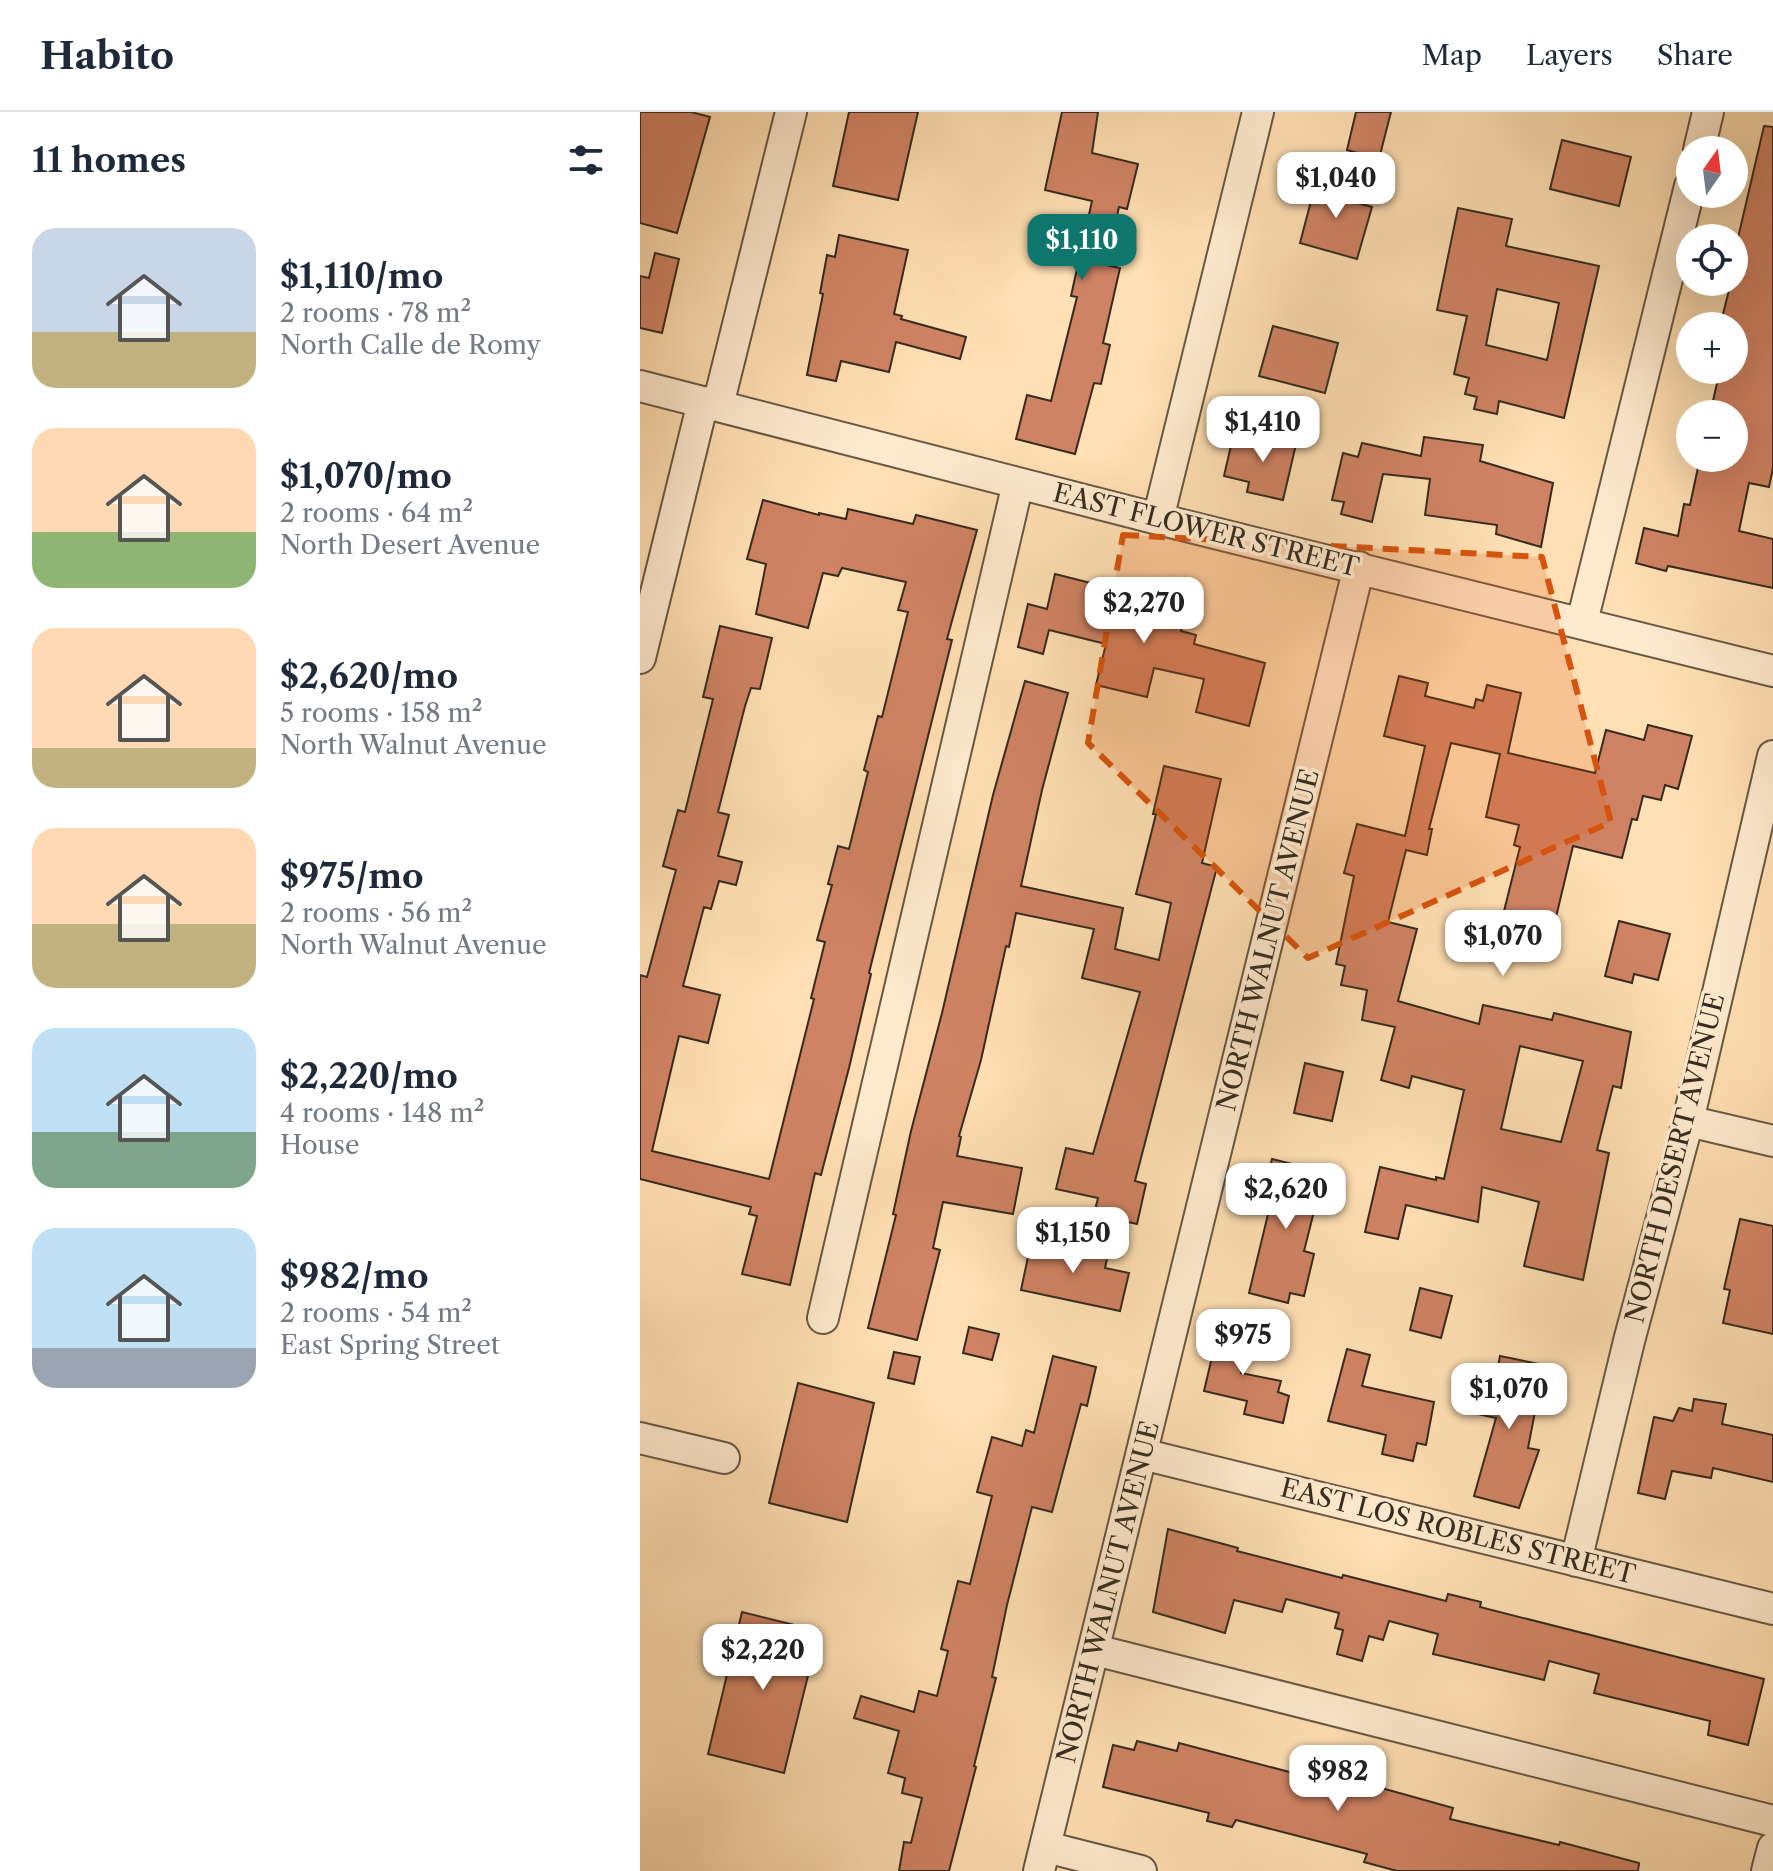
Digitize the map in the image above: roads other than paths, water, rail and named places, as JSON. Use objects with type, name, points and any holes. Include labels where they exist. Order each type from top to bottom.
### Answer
[{"type":"street","points":[[640,658],[791,112]]},
{"type":"street","points":[[1158,519],[1258,112]]},
{"type":"street","points":[[1702,136],[1708,112]]},
{"type":"street","points":[[1582,622],[1685,208]]},
{"type":"street","name":"EAST FLOWER STREET","points":[[640,386],[1158,519],[1773,671]]},
{"type":"street","points":[[823,1318],[1018,483]]},
{"type":"street","name":"NORTH WALNUT AVENUE","points":[[1042,1859],[1359,567]]},
{"type":"street","name":"NORTH DESERT AVENUE","points":[[1576,1561],[1629,1341],[1688,1121],[1773,756]]},
{"type":"street","points":[[1688,1121],[1773,1141]]},
{"type":"street","points":[[640,1438],[724,1458]]},
{"type":"street","name":"EAST LOS ROBLES STREET","points":[[1142,1454],[1773,1609]]},
{"type":"street","points":[[1095,1650],[1773,1821]]},
{"type":"street","points":[[1767,1871],[1773,1848]]},
{"type":"street","points":[[1042,1859],[1141,1871]]}]
